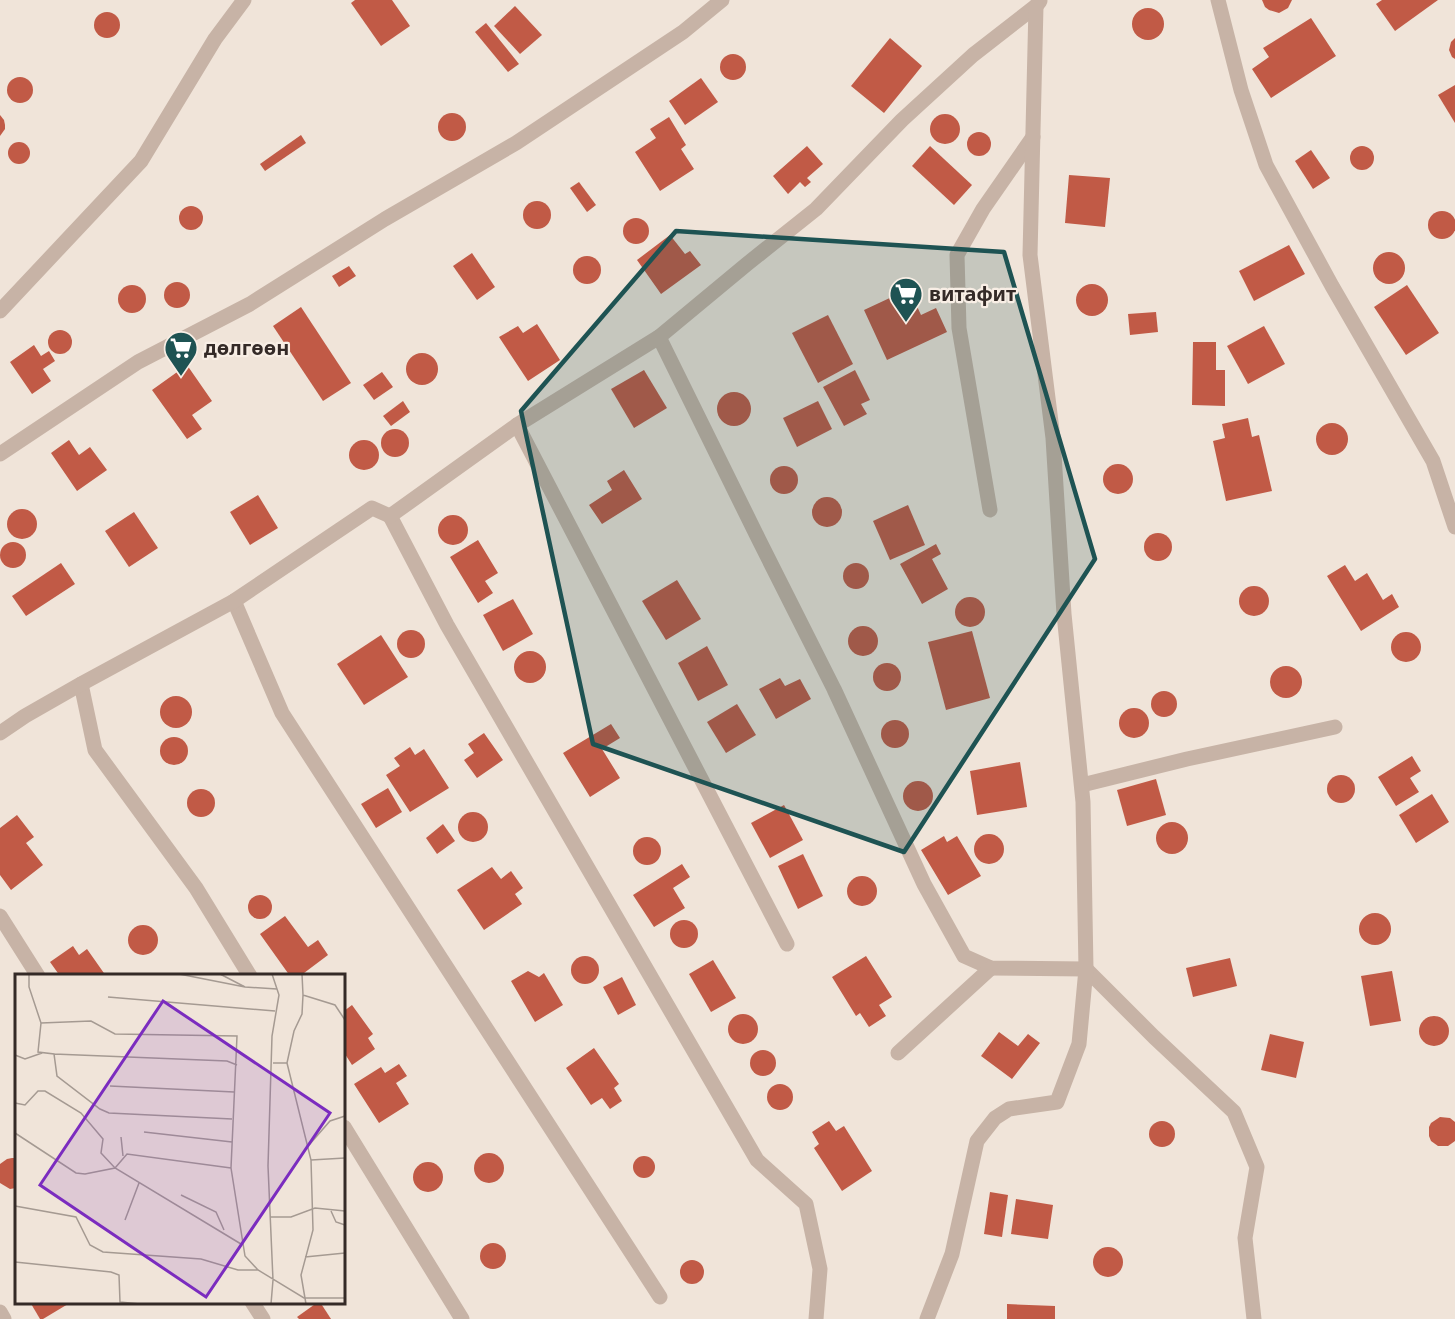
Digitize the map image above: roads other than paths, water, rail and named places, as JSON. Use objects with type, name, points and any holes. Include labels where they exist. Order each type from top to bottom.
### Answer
[{"type":"street","points":[[0,311],[141,161],[215,39],[244,0]]},
{"type":"street","points":[[0,454],[138,362],[250,304],[385,219],[516,143],[683,32],[722,0]]},
{"type":"street","points":[[1218,0],[1241,90],[1266,165],[1332,286],[1433,461],[1455,527]]},
{"type":"street","points":[[927,1319],[952,1254],[977,1141],[995,1118],[1009,1109],[1057,1102],[1079,1044],[1086,969],[1082,785],[1064,614],[1053,438],[1030,255],[1038,3]]},
{"type":"street","points":[[390,516],[517,425],[659,337],[816,208],[902,120],[973,55],[1038,3]]},
{"type":"street","points":[[990,510],[959,328],[957,255],[983,209],[1033,137]]},
{"type":"street","points":[[659,337],[834,689],[924,884],[964,956],[991,968],[1086,969],[1234,1112],[1257,1167],[1245,1238],[1254,1319]]},
{"type":"street","points":[[517,425],[787,944]]},
{"type":"street","points":[[0,733],[81,684],[234,601],[372,508],[390,516],[447,626],[757,1160],[806,1204],[820,1269],[816,1319]]},
{"type":"street","points":[[234,601],[282,713],[660,1297]]},
{"type":"street","points":[[81,684],[95,750],[196,888],[249,974]]},
{"type":"street","points":[[1082,785],[1186,759],[1335,727]]},
{"type":"street","points":[[0,916],[37,974]]},
{"type":"street","points":[[898,1053],[991,968]]},
{"type":"street","points":[[345,1129],[462,1319]]},
{"type":"street","points":[[253,1304],[262,1319]]},
{"type":"street","points":[[0,1312],[4,1319]]},
{"type":"place","name":"витафит","points":[[906,323]]},
{"type":"place","name":"дөлгөөн","points":[[181,377]]}]
